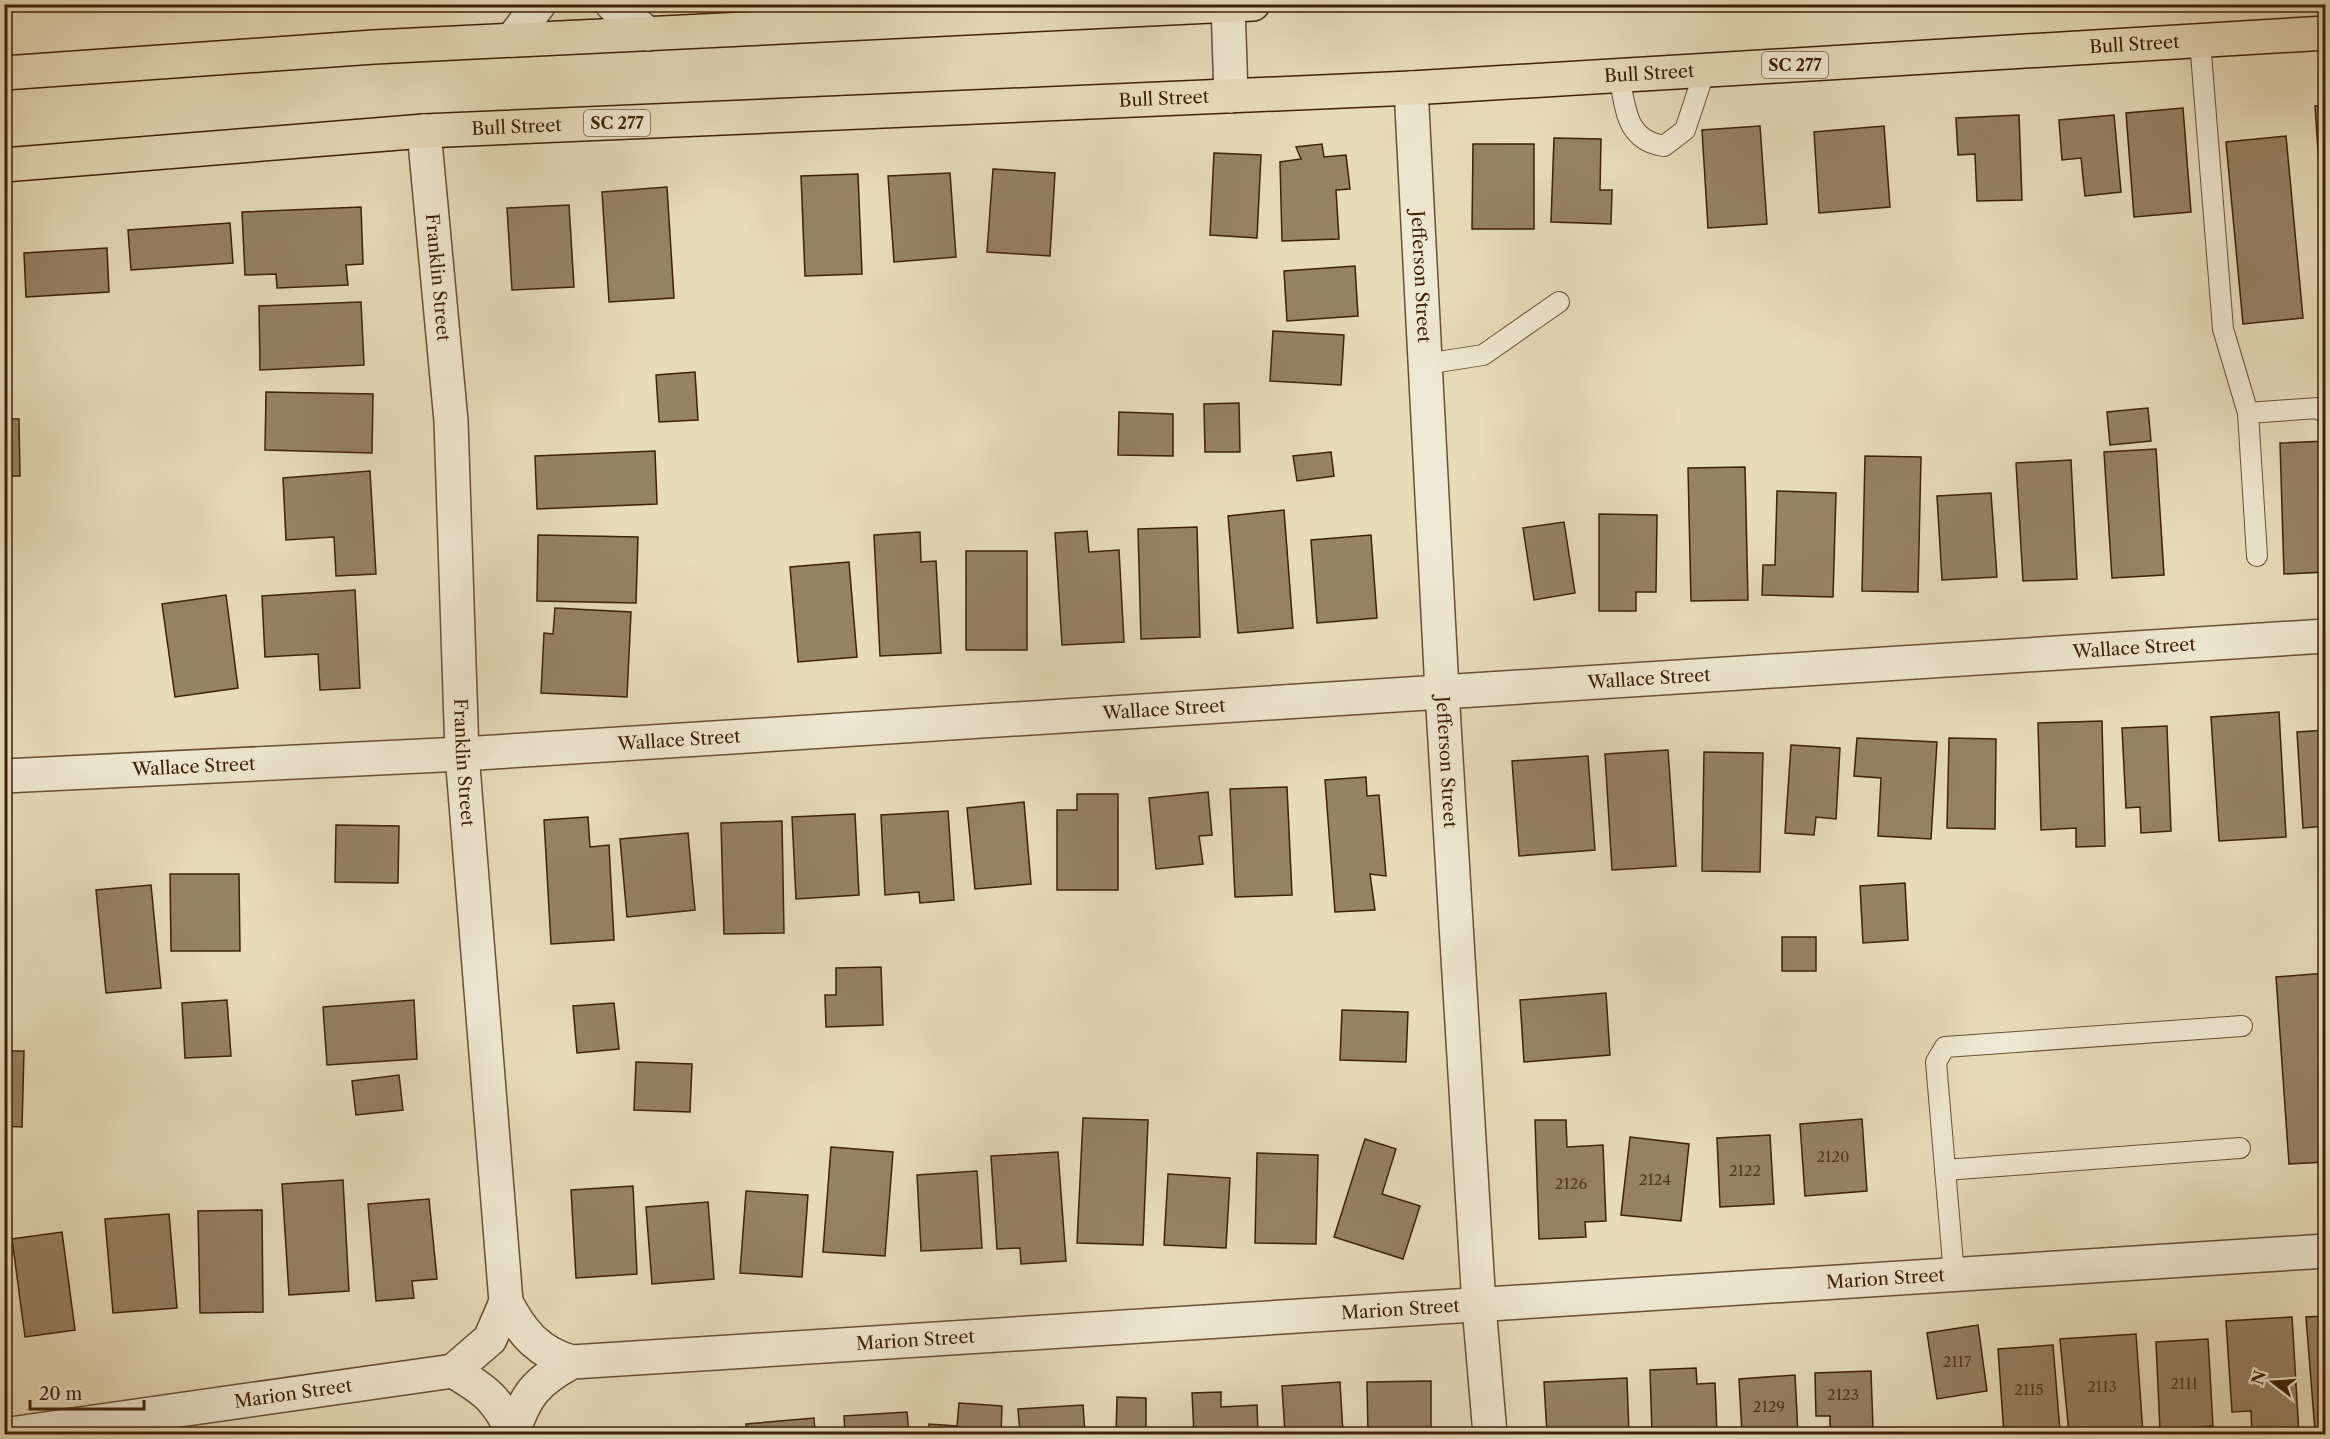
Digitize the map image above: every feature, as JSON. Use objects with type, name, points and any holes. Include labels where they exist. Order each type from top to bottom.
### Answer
[{"type":"highway","points":[[4,73],[375,47],[1236,5]]},
{"type":"highway","name":"Bull Street","points":[[4,165],[424,131],[1411,88],[2325,33]]},
{"type":"street","points":[[512,40],[539,4]]},
{"type":"street","points":[[612,4],[648,34]]},
{"type":"street","points":[[1231,96],[1236,5]]},
{"type":"street","name":"Jefferson Street","points":[[1411,88],[1442,691],[1479,1306],[1490,1434]]},
{"type":"street","name":"Franklin Street","points":[[424,131],[451,421],[462,754],[506,1302],[517,1324],[528,1336],[555,1357],[572,1362]]},
{"type":"street","name":"Wallace Street","points":[[4,776],[462,754],[2325,636]]},
{"type":"street","name":"Marion Street","points":[[512,1434],[530,1393],[542,1379],[572,1362],[2325,1251]]},
{"type":"street","points":[[506,1302],[490,1339],[453,1371],[486,1391],[502,1411],[512,1434]]},
{"type":"street","name":"Marion Street","points":[[10,1434],[453,1371]]},
{"type":"lane","points":[[2200,41],[2223,329],[2248,413],[2257,556]]},
{"type":"lane","points":[[1619,76],[1629,122],[1639,138],[1664,147],[1685,130],[1705,70]]},
{"type":"lane","points":[[1425,364],[1483,355],[1559,302]]},
{"type":"lane","points":[[2248,413],[2318,408],[2325,414]]},
{"type":"lane","points":[[1954,1275],[1936,1062],[1945,1047],[2242,1026]]},
{"type":"lane","points":[[1945,1170],[2240,1148]]},
{"type":"building","points":[[2326,105],[2326,273],[2315,106]]},
{"type":"building","points":[[2183,108],[2191,212],[2134,217],[2126,113]]},
{"type":"building","points":[[2019,115],[2022,200],[1977,201],[1975,154],[1958,155],[1956,118]]},
{"type":"building","points":[[2114,115],[2121,192],[2085,196],[2081,158],[2062,160],[2059,120]]},
{"type":"building","points":[[1760,126],[1767,224],[1708,228],[1702,130]]},
{"type":"building","points":[[1884,126],[1890,207],[1819,213],[1814,132]]},
{"type":"building","points":[[2286,136],[2303,318],[2243,324],[2226,142]]},
{"type":"building","points":[[1554,138],[1601,139],[1600,190],[1612,190],[1611,224],[1551,222]]},
{"type":"building","points":[[1322,144],[1324,157],[1346,155],[1350,189],[1336,190],[1339,239],[1282,241],[1280,162],[1301,159],[1296,147]]},
{"type":"building","points":[[1473,144],[1534,144],[1534,229],[1472,229]]},
{"type":"building","points":[[1214,153],[1261,155],[1257,238],[1210,235]]},
{"type":"building","points":[[993,169],[1055,173],[1050,256],[987,252]]},
{"type":"building","points":[[950,173],[956,257],[894,262],[888,176]]},
{"type":"building","points":[[858,174],[862,274],[805,276],[801,176]]},
{"type":"building","points":[[667,187],[674,298],[609,302],[602,192]]},
{"type":"building","points":[[569,205],[574,287],[512,290],[507,208]]},
{"type":"building","points":[[361,207],[363,264],[346,265],[348,285],[277,288],[276,274],[245,275],[242,212]]},
{"type":"building","points":[[230,223],[233,263],[131,270],[128,230]]},
{"type":"building","points":[[107,248],[109,292],[26,297],[24,253]]},
{"type":"building","points":[[1355,266],[1358,316],[1287,321],[1284,271]]},
{"type":"building","points":[[361,302],[364,365],[260,370],[259,306]]},
{"type":"building","points":[[1273,331],[1344,335],[1341,385],[1270,381]]},
{"type":"building","points":[[695,372],[698,420],[659,422],[656,375]]},
{"type":"building","points":[[266,392],[373,394],[372,453],[265,450]]},
{"type":"building","points":[[1239,403],[1240,452],[1205,452],[1204,404]]},
{"type":"building","points":[[2148,408],[2151,441],[2110,445],[2107,412]]},
{"type":"building","points":[[1119,412],[1173,414],[1173,456],[1118,455]]},
{"type":"building","points":[[4,419],[19,419],[20,476],[4,476]]},
{"type":"building","points":[[2326,441],[2326,572],[2284,574],[2280,443]]},
{"type":"building","points":[[2156,449],[2164,575],[2112,578],[2104,452]]},
{"type":"building","points":[[655,451],[657,504],[537,509],[535,456]]},
{"type":"building","points":[[1331,452],[1334,476],[1297,481],[1293,456]]},
{"type":"building","points":[[1865,456],[1921,457],[1918,592],[1862,591]]},
{"type":"building","points":[[2071,460],[2077,579],[2023,581],[2016,463]]},
{"type":"building","points":[[1745,467],[1748,600],[1691,601],[1688,468]]},
{"type":"building","points":[[370,471],[376,574],[336,576],[334,537],[286,540],[283,478]]},
{"type":"building","points":[[1777,491],[1836,493],[1833,597],[1762,595],[1763,565],[1775,565]]},
{"type":"building","points":[[1991,493],[1997,577],[1942,580],[1937,496]]},
{"type":"building","points":[[1284,510],[1293,628],[1238,633],[1228,516]]},
{"type":"building","points":[[1599,514],[1657,515],[1656,592],[1636,592],[1636,611],[1599,611]]},
{"type":"building","points":[[1564,522],[1575,593],[1534,600],[1523,528]]},
{"type":"building","points":[[1197,527],[1200,637],[1141,639],[1138,529]]},
{"type":"building","points":[[1087,531],[1089,552],[1119,550],[1124,642],[1062,645],[1055,533]]},
{"type":"building","points":[[920,532],[921,562],[936,561],[941,653],[880,656],[874,535]]},
{"type":"building","points":[[538,535],[638,537],[636,603],[537,601]]},
{"type":"building","points":[[1371,535],[1377,618],[1317,623],[1311,540]]},
{"type":"building","points":[[966,551],[1027,551],[1027,650],[966,650]]},
{"type":"building","points":[[849,562],[857,657],[798,662],[790,567]]},
{"type":"building","points":[[355,590],[360,688],[320,690],[318,654],[265,657],[262,596]]},
{"type":"building","points":[[226,595],[238,688],[175,697],[162,604]]},
{"type":"building","points":[[555,608],[631,612],[627,697],[541,693],[544,633],[553,634]]},
{"type":"building","points":[[2279,712],[2286,837],[2219,841],[2211,717]]},
{"type":"building","points":[[2102,721],[2105,846],[2076,847],[2076,828],[2041,830],[2038,723]]},
{"type":"building","points":[[2167,726],[2171,831],[2141,833],[2140,807],[2126,808],[2122,728]]},
{"type":"building","points":[[2326,730],[2326,826],[2303,828],[2297,732]]},
{"type":"building","points":[[1857,738],[1937,742],[1931,839],[1878,836],[1881,778],[1854,776]]},
{"type":"building","points":[[1949,738],[1996,739],[1995,829],[1947,828]]},
{"type":"building","points":[[1791,745],[1840,748],[1836,819],[1816,817],[1814,835],[1785,833]]},
{"type":"building","points":[[1668,750],[1676,866],[1612,870],[1605,754]]},
{"type":"building","points":[[1704,752],[1763,753],[1760,872],[1702,871]]},
{"type":"building","points":[[1588,756],[1595,850],[1519,856],[1512,761]]},
{"type":"building","points":[[1366,777],[1367,796],[1379,795],[1386,876],[1370,874],[1375,910],[1335,912],[1325,780]]},
{"type":"building","points":[[1287,787],[1292,895],[1235,897],[1230,789]]},
{"type":"building","points":[[1208,792],[1212,835],[1199,836],[1203,864],[1156,869],[1149,798]]},
{"type":"building","points":[[1077,794],[1118,794],[1118,890],[1057,890],[1057,810],[1077,810]]},
{"type":"building","points":[[1024,802],[1031,884],[975,889],[967,808]]},
{"type":"building","points":[[948,811],[954,900],[920,903],[919,892],[885,895],[881,815]]},
{"type":"building","points":[[855,814],[859,895],[796,899],[792,817]]},
{"type":"building","points":[[588,817],[590,847],[609,845],[614,940],[551,944],[544,820]]},
{"type":"building","points":[[782,821],[784,933],[724,934],[721,823]]},
{"type":"building","points":[[336,825],[399,826],[398,883],[335,882]]},
{"type":"building","points":[[688,833],[695,910],[627,917],[620,839]]},
{"type":"building","points":[[170,874],[239,874],[240,951],[171,951]]},
{"type":"building","points":[[1905,883],[1908,940],[1863,943],[1860,886]]},
{"type":"building","points":[[151,885],[161,988],[106,993],[96,890]]},
{"type":"building","points":[[1782,937],[1816,937],[1816,971],[1782,971]]},
{"type":"building","points":[[4,956],[10,956],[9,1028],[4,1028]]},
{"type":"building","points":[[881,967],[883,1025],[826,1027],[825,995],[836,995],[836,968]]},
{"type":"building","points":[[2326,973],[2326,1162],[2289,1164],[2276,977]]},
{"type":"building","points":[[1606,993],[1610,1055],[1524,1062],[1520,1000]]},
{"type":"building","points":[[227,1000],[231,1056],[185,1058],[182,1003]]},
{"type":"building","points":[[414,1000],[417,1059],[327,1065],[323,1007]]},
{"type":"building","points":[[614,1003],[619,1049],[577,1053],[573,1006]]},
{"type":"building","points":[[1342,1010],[1408,1012],[1406,1062],[1340,1060]]},
{"type":"building","points":[[4,1051],[24,1051],[22,1127],[4,1126]]},
{"type":"building","points":[[636,1062],[692,1064],[690,1112],[634,1110]]},
{"type":"building","points":[[399,1075],[403,1110],[356,1115],[352,1081]]},
{"type":"building","points":[[1083,1118],[1148,1120],[1143,1245],[1077,1243]]},
{"type":"building","points":[[1862,1119],[1867,1191],[1805,1196],[1800,1124]]},
{"type":"building","points":[[1535,1120],[1566,1120],[1567,1147],[1603,1145],[1606,1221],[1585,1222],[1586,1237],[1539,1239]]},
{"type":"building","points":[[1770,1135],[1774,1204],[1720,1207],[1717,1138]]},
{"type":"building","points":[[1630,1137],[1689,1144],[1681,1221],[1621,1215]]},
{"type":"building","points":[[1365,1139],[1396,1149],[1382,1194],[1420,1206],[1403,1259],[1334,1237]]},
{"type":"building","points":[[831,1147],[893,1152],[885,1256],[823,1252]]},
{"type":"building","points":[[1058,1152],[1066,1261],[1021,1264],[1020,1248],[997,1249],[991,1156]]},
{"type":"building","points":[[1257,1153],[1318,1155],[1316,1244],[1255,1243]]},
{"type":"building","points":[[977,1171],[982,1248],[921,1251],[917,1175]]},
{"type":"building","points":[[1168,1174],[1230,1178],[1226,1248],[1164,1245]]},
{"type":"building","points":[[343,1180],[349,1291],[289,1295],[282,1184]]},
{"type":"building","points":[[633,1186],[637,1274],[576,1278],[571,1190]]},
{"type":"building","points":[[746,1191],[808,1195],[802,1277],[740,1273]]},
{"type":"building","points":[[429,1199],[437,1279],[412,1281],[414,1298],[376,1301],[368,1204]]},
{"type":"building","points":[[708,1202],[714,1279],[652,1284],[646,1207]]},
{"type":"building","points":[[262,1210],[263,1312],[200,1313],[198,1211]]},
{"type":"building","points":[[169,1214],[177,1308],[113,1313],[105,1219]]},
{"type":"building","points":[[62,1232],[75,1330],[25,1337],[12,1239]]},
{"type":"building","points":[[2326,1316],[2326,1430],[2315,1431],[2306,1317]]},
{"type":"building","points":[[2292,1317],[2299,1434],[2252,1434],[2251,1411],[2232,1412],[2226,1321]]},
{"type":"building","points":[[1978,1325],[1987,1391],[1937,1399],[1927,1333]]},
{"type":"building","points":[[2136,1334],[2143,1434],[2069,1434],[2060,1339]]},
{"type":"building","points":[[2208,1339],[2213,1426],[2160,1430],[2156,1342]]},
{"type":"building","points":[[2053,1345],[2060,1431],[2004,1434],[1998,1349]]},
{"type":"building","points":[[1696,1368],[1697,1384],[1715,1383],[1717,1434],[1652,1434],[1650,1370]]},
{"type":"building","points":[[1871,1371],[1873,1429],[1830,1431],[1830,1416],[1816,1416],[1815,1373]]},
{"type":"building","points":[[1795,1375],[1798,1434],[1742,1434],[1739,1379]]},
{"type":"building","points":[[1627,1378],[1629,1434],[1547,1434],[1544,1382]]},
{"type":"building","points":[[1431,1381],[1431,1434],[1368,1434],[1367,1382]]},
{"type":"building","points":[[1340,1382],[1343,1434],[1285,1434],[1282,1386]]},
{"type":"building","points":[[1221,1392],[1221,1407],[1257,1405],[1258,1434],[1194,1434],[1192,1393]]},
{"type":"building","points":[[1117,1397],[1146,1398],[1146,1434],[1116,1434]]},
{"type":"building","points":[[959,1403],[1002,1406],[1001,1434],[929,1434],[929,1424],[957,1426]]},
{"type":"building","points":[[1083,1405],[1085,1434],[1020,1434],[1018,1409]]},
{"type":"building","points":[[907,1412],[909,1434],[845,1434],[844,1416]]},
{"type":"building","points":[[814,1418],[815,1434],[746,1434],[746,1424]]},
{"type":"building","points":[[587,1430],[619,1430],[619,1434],[587,1434]]}]
